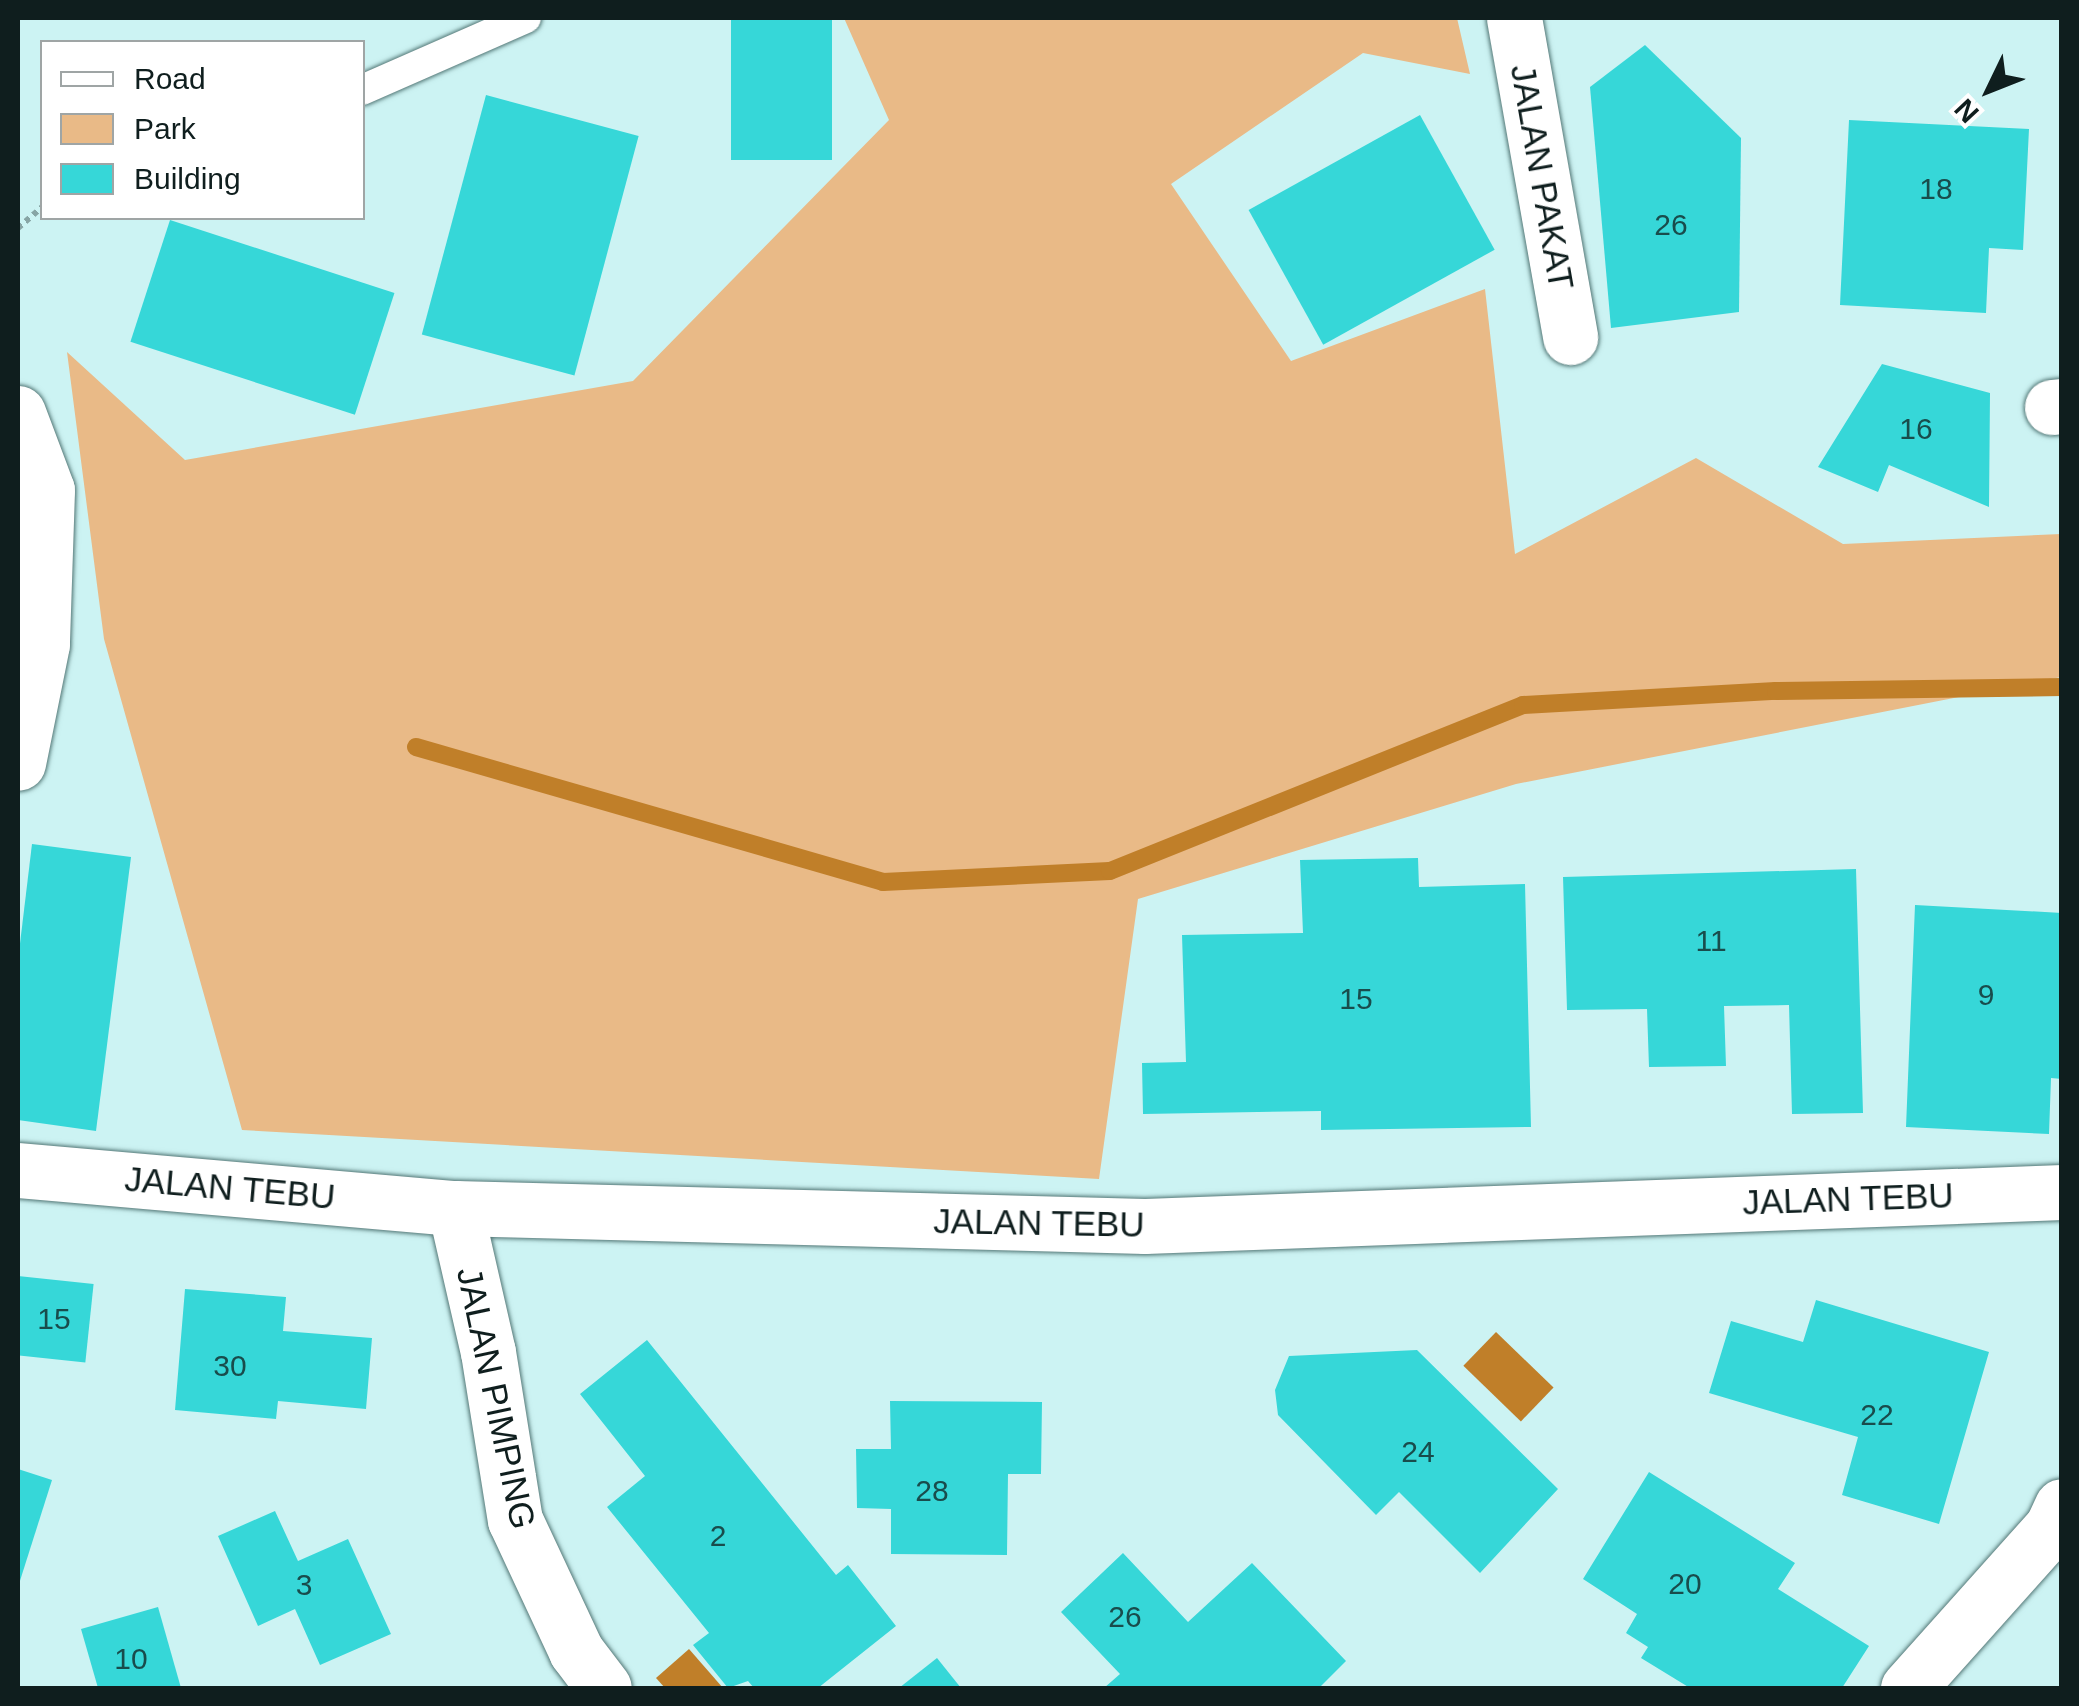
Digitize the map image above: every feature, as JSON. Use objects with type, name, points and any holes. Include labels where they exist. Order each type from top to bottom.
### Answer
[{"type":"street","name":"JALAN PAKAT","points":[[1514,18],[1570,337]]},
{"type":"street","points":[[18,413],[47,490],[42,644],[18,763]]},
{"type":"street","name":"JALAN TEBU","points":[[18,1170],[454,1208],[1145,1226],[2062,1192]]},
{"type":"street","name":"JALAN PIMPING","points":[[454,1208],[488,1352],[515,1520],[576,1651],[604,1688]]},
{"type":"street","points":[[1908,1688],[2052,1528],[2062,1506]]},
{"type":"lane","points":[[365,89],[526,18]]},
{"type":"path","points":[[18,228],[40,209]]},
{"type":"green space","points":[[844,18],[1457,18],[1470,74],[1363,53],[1171,184],[1291,361],[1485,289],[1515,554],[1696,458],[1843,544],[2061,534],[2061,677],[1516,784],[1138,899],[1099,1179],[242,1130],[104,639],[67,352],[185,460],[633,381],[889,120]]},
{"type":"shaded area","points":[[1496,1332],[1554,1388],[1521,1421],[1463,1366]]},
{"type":"shaded area","points":[[689,1649],[723,1688],[665,1688],[656,1678]]},
{"type":"building","points":[[731,18],[832,18],[832,160],[731,160]]},
{"type":"building","points":[[1645,45],[1741,138],[1739,312],[1611,328],[1590,87]]},
{"type":"building","points":[[486,95],[639,136],[574,375],[422,335]]},
{"type":"building","points":[[1420,115],[1495,250],[1323,345],[1249,210]]},
{"type":"building","points":[[1849,120],[2029,129],[2023,250],[1989,248],[1986,313],[1840,305]]},
{"type":"building","points":[[170,220],[394,293],[355,415],[130,342]]},
{"type":"building","points":[[1882,364],[1990,393],[1989,507],[1889,465],[1878,492],[1818,467]]},
{"type":"building","points":[[32,844],[131,857],[96,1131],[18,1120],[18,960]]},
{"type":"building","points":[[1418,858],[1419,887],[1525,884],[1531,1127],[1321,1130],[1321,1111],[1143,1114],[1142,1063],[1186,1062],[1182,935],[1303,933],[1300,860]]},
{"type":"building","points":[[1856,869],[1863,1113],[1792,1114],[1789,1005],[1724,1006],[1726,1066],[1649,1067],[1647,1009],[1567,1010],[1563,877]]},
{"type":"building","points":[[1915,905],[2062,913],[2062,1079],[2051,1078],[2049,1134],[1906,1127]]},
{"type":"building","points":[[18,1276],[94,1284],[85,1363],[18,1355]]},
{"type":"building","points":[[185,1289],[286,1297],[283,1331],[372,1338],[366,1409],[278,1401],[276,1419],[175,1410]]},
{"type":"building","points":[[1816,1300],[1989,1352],[1939,1524],[1842,1495],[1858,1437],[1709,1393],[1731,1321],[1803,1342]]},
{"type":"building","points":[[647,1340],[836,1575],[848,1565],[896,1626],[818,1688],[754,1688],[748,1681],[728,1688],[693,1645],[709,1633],[607,1507],[645,1476],[580,1394]]},
{"type":"building","points":[[1417,1350],[1558,1489],[1480,1573],[1399,1492],[1376,1515],[1278,1415],[1275,1390],[1289,1356]]},
{"type":"building","points":[[890,1401],[1042,1402],[1041,1474],[1008,1474],[1007,1555],[891,1554],[891,1509],[857,1508],[856,1449],[891,1449]]},
{"type":"building","points":[[18,1469],[52,1480],[18,1587]]},
{"type":"building","points":[[1649,1472],[1795,1563],[1778,1589],[1869,1646],[1842,1688],[1690,1688],[1641,1658],[1648,1647],[1626,1633],[1637,1614],[1583,1579]]},
{"type":"building","points":[[275,1511],[298,1561],[348,1539],[391,1634],[320,1665],[295,1609],[258,1626],[218,1536]]},
{"type":"building","points":[[1123,1553],[1188,1622],[1252,1563],[1346,1661],[1319,1688],[1104,1688],[1120,1674],[1061,1612]]},
{"type":"building","points":[[158,1607],[181,1688],[98,1688],[81,1629]]},
{"type":"building","points":[[937,1658],[961,1688],[899,1688]]},
{"type":"waterway","points":[[416,747],[883,882],[1110,871],[1523,705],[1776,691],[2062,687]]}]
